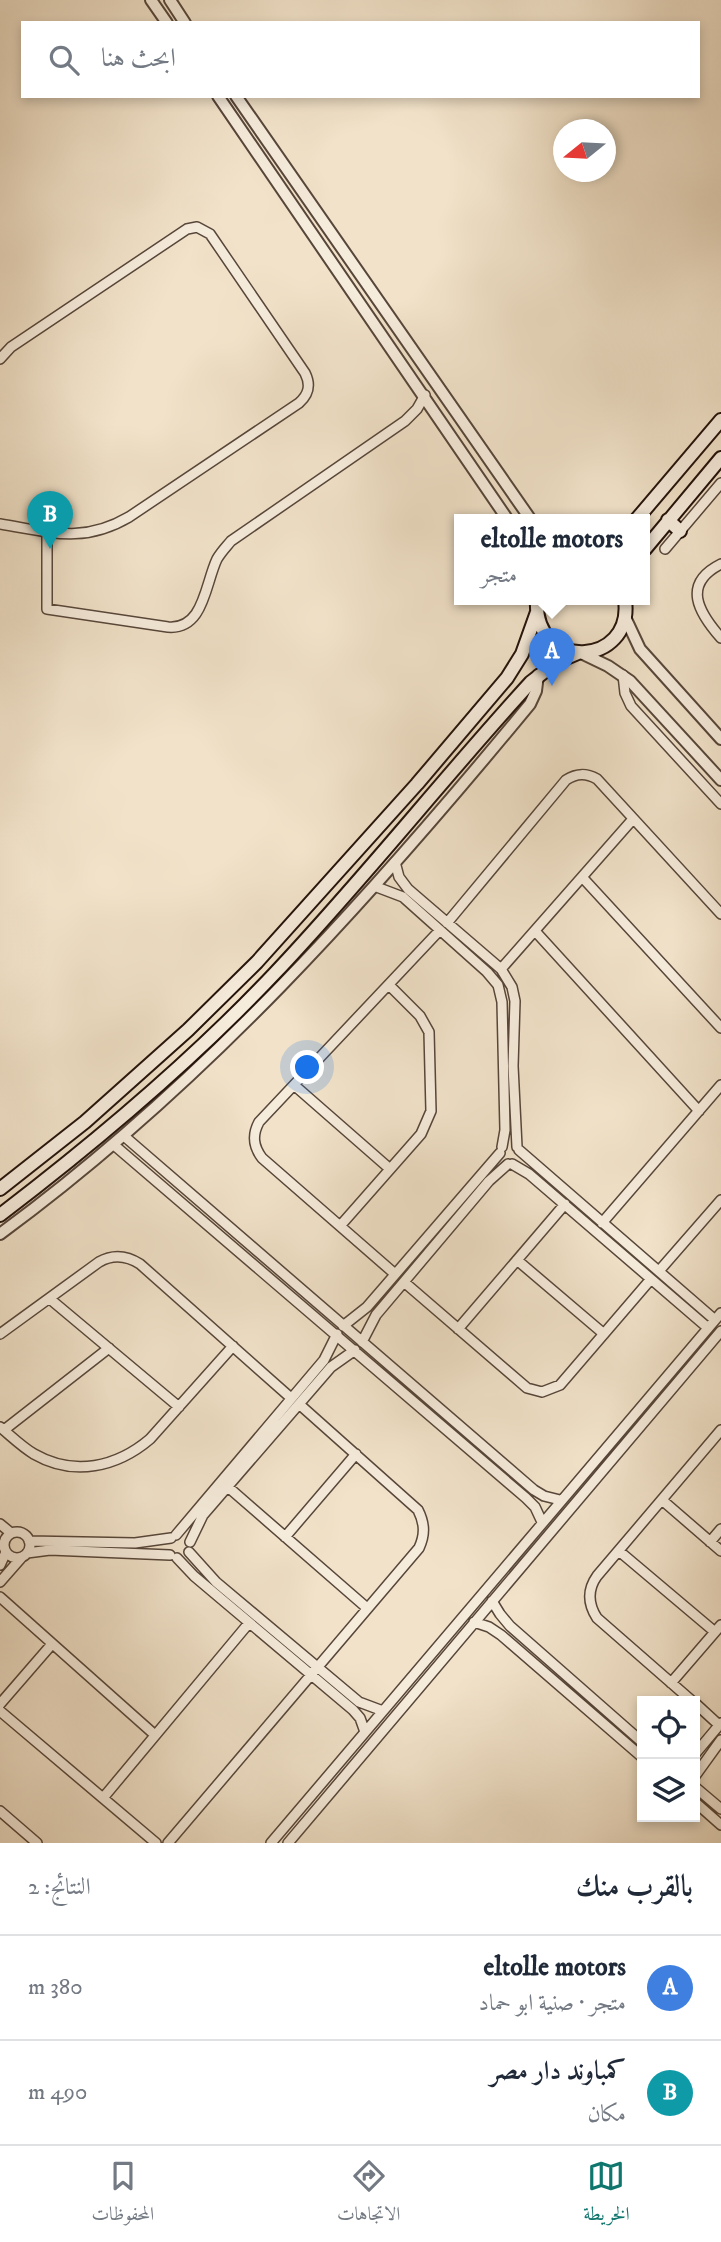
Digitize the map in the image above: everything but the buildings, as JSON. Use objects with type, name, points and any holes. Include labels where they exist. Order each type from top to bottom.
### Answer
[{"type":"main road","points":[[641,514],[721,420]]},
{"type":"main road","points":[[696,450],[702,461],[718,461]]},
{"type":"main road","points":[[650,543],[718,461]]},
{"type":"main road","points":[[668,520],[680,531]]},
{"type":"main road","points":[[537,606],[539,622],[550,640],[568,651],[580,653],[605,647],[621,629],[625,605]]},
{"type":"main road","points":[[18,1201],[8,1196],[3,1187],[96,1114],[188,1030],[257,962],[417,785],[507,678],[522,654],[537,606]]},
{"type":"main road","points":[[0,1215],[120,1120],[201,1046],[326,918],[537,675],[557,662],[580,653]]},
{"type":"street","points":[[151,0],[166,21]]},
{"type":"street","points":[[170,0],[185,21]]},
{"type":"street","points":[[219,98],[504,514]]},
{"type":"street","points":[[237,98],[527,514]]},
{"type":"street","points":[[0,359],[11,347],[187,229],[197,226],[210,234],[308,379],[307,393],[299,403],[110,527],[78,535],[0,524]]},
{"type":"street","points":[[47,532],[47,609],[168,627],[182,626],[197,612],[217,559],[231,541],[405,421],[425,395]]},
{"type":"street","points":[[665,549],[721,483]]},
{"type":"street","points":[[721,564],[707,573],[697,592],[701,614],[721,638]]},
{"type":"street","points":[[625,617],[640,649],[721,739]]},
{"type":"street","points":[[580,653],[623,675],[721,780]]},
{"type":"street","points":[[0,1234],[124,1136],[208,1060],[281,987],[374,886],[530,704],[535,696],[537,675]]},
{"type":"street","points":[[623,675],[625,694],[631,706],[721,804]]},
{"type":"street","points":[[395,1274],[262,1158],[254,1144],[254,1136],[260,1122],[444,926],[562,784],[571,777],[584,774],[597,779],[721,914]]},
{"type":"street","points":[[501,969],[633,819]]},
{"type":"street","points":[[395,862],[399,877],[408,889],[491,975],[500,990],[505,1130],[501,1159],[525,1171],[708,1328]]},
{"type":"street","points":[[582,877],[721,1028]]},
{"type":"street","points":[[362,1342],[371,1321],[489,1181],[517,1160],[518,1148],[513,1066],[515,1001],[512,987],[501,969],[444,926],[403,897],[374,886]]},
{"type":"street","points":[[535,931],[699,1111]]},
{"type":"street","points":[[340,1226],[421,1134],[431,1111],[429,1032],[420,1016],[389,985]]},
{"type":"street","points":[[294,1085],[390,1169]]},
{"type":"street","points":[[602,1223],[721,1085]]},
{"type":"street","points":[[124,1136],[512,1471],[539,1493],[560,1500]]},
{"type":"street","points":[[114,1144],[505,1479],[531,1502],[542,1522]]},
{"type":"street","points":[[271,1843],[718,1316],[659,1271],[518,1148],[509,1144],[362,1313],[344,1326]]},
{"type":"street","points":[[659,1271],[721,1200]]},
{"type":"street","points":[[458,1329],[565,1204]]},
{"type":"street","points":[[0,1334],[105,1259],[127,1257],[356,1454],[412,1504],[422,1517],[424,1533],[419,1548],[168,1843]]},
{"type":"street","points":[[517,1259],[604,1334]]},
{"type":"street","points":[[404,1282],[527,1388],[542,1392],[560,1385],[652,1279]]},
{"type":"street","points":[[50,1299],[179,1407]]},
{"type":"street","points":[[288,1843],[618,1452],[716,1343],[721,1331]]},
{"type":"street","points":[[6,1552],[11,1557],[58,1550],[182,1558],[189,1552],[190,1542],[199,1521],[295,1401],[327,1356],[337,1334]]},
{"type":"street","points":[[109,1348],[2,1429],[46,1461],[77,1468],[123,1459],[137,1451],[233,1346]]},
{"type":"street","points":[[355,1350],[331,1367],[295,1401],[167,1544],[173,1556],[194,1577],[249,1623],[364,1706],[383,1711]]},
{"type":"street","points":[[406,1394],[413,1385]]},
{"type":"street","points":[[687,1696],[597,1618],[590,1595],[593,1581],[721,1430]]},
{"type":"street","points":[[608,1444],[618,1452]]},
{"type":"street","points":[[285,1537],[356,1454]]},
{"type":"street","points":[[505,1479],[512,1471]]},
{"type":"street","points":[[228,1487],[367,1608]]},
{"type":"street","points":[[662,1500],[721,1551]]},
{"type":"street","points":[[0,1524],[5,1537],[6,1552],[0,1565]]},
{"type":"street","points":[[710,1542],[721,1529]]},
{"type":"street","points":[[5,1537],[20,1532],[29,1541],[135,1543],[173,1536],[185,1537],[190,1542]]},
{"type":"street","points":[[0,1582],[24,1555],[29,1541]]},
{"type":"street","points":[[619,1551],[718,1628],[671,1682]]},
{"type":"street","points":[[189,1552],[216,1582],[353,1710],[365,1732]]},
{"type":"street","points":[[491,1583],[500,1591]]},
{"type":"street","points":[[0,1597],[155,1735]]},
{"type":"street","points":[[492,1601],[510,1626],[637,1738]]},
{"type":"street","points":[[474,1622],[489,1627],[501,1636],[637,1753]]},
{"type":"street","points":[[103,1798],[249,1623]]},
{"type":"street","points":[[0,1703],[52,1644]]},
{"type":"street","points":[[572,1697],[578,1688]]},
{"type":"street","points":[[700,1707],[720,1724],[700,1748]]},
{"type":"street","points":[[0,1711],[156,1843]]},
{"type":"street","points":[[700,1769],[721,1740]]},
{"type":"street","points":[[700,1791],[721,1808]]},
{"type":"street","points":[[700,1806],[721,1825]]},
{"type":"street","points":[[0,1811],[37,1843]]},
{"type":"place","name":"كمباوند دار مصر","points":[[50,549]]},
{"type":"place","name":"eltolle motors","points":[[552,686]]}]
